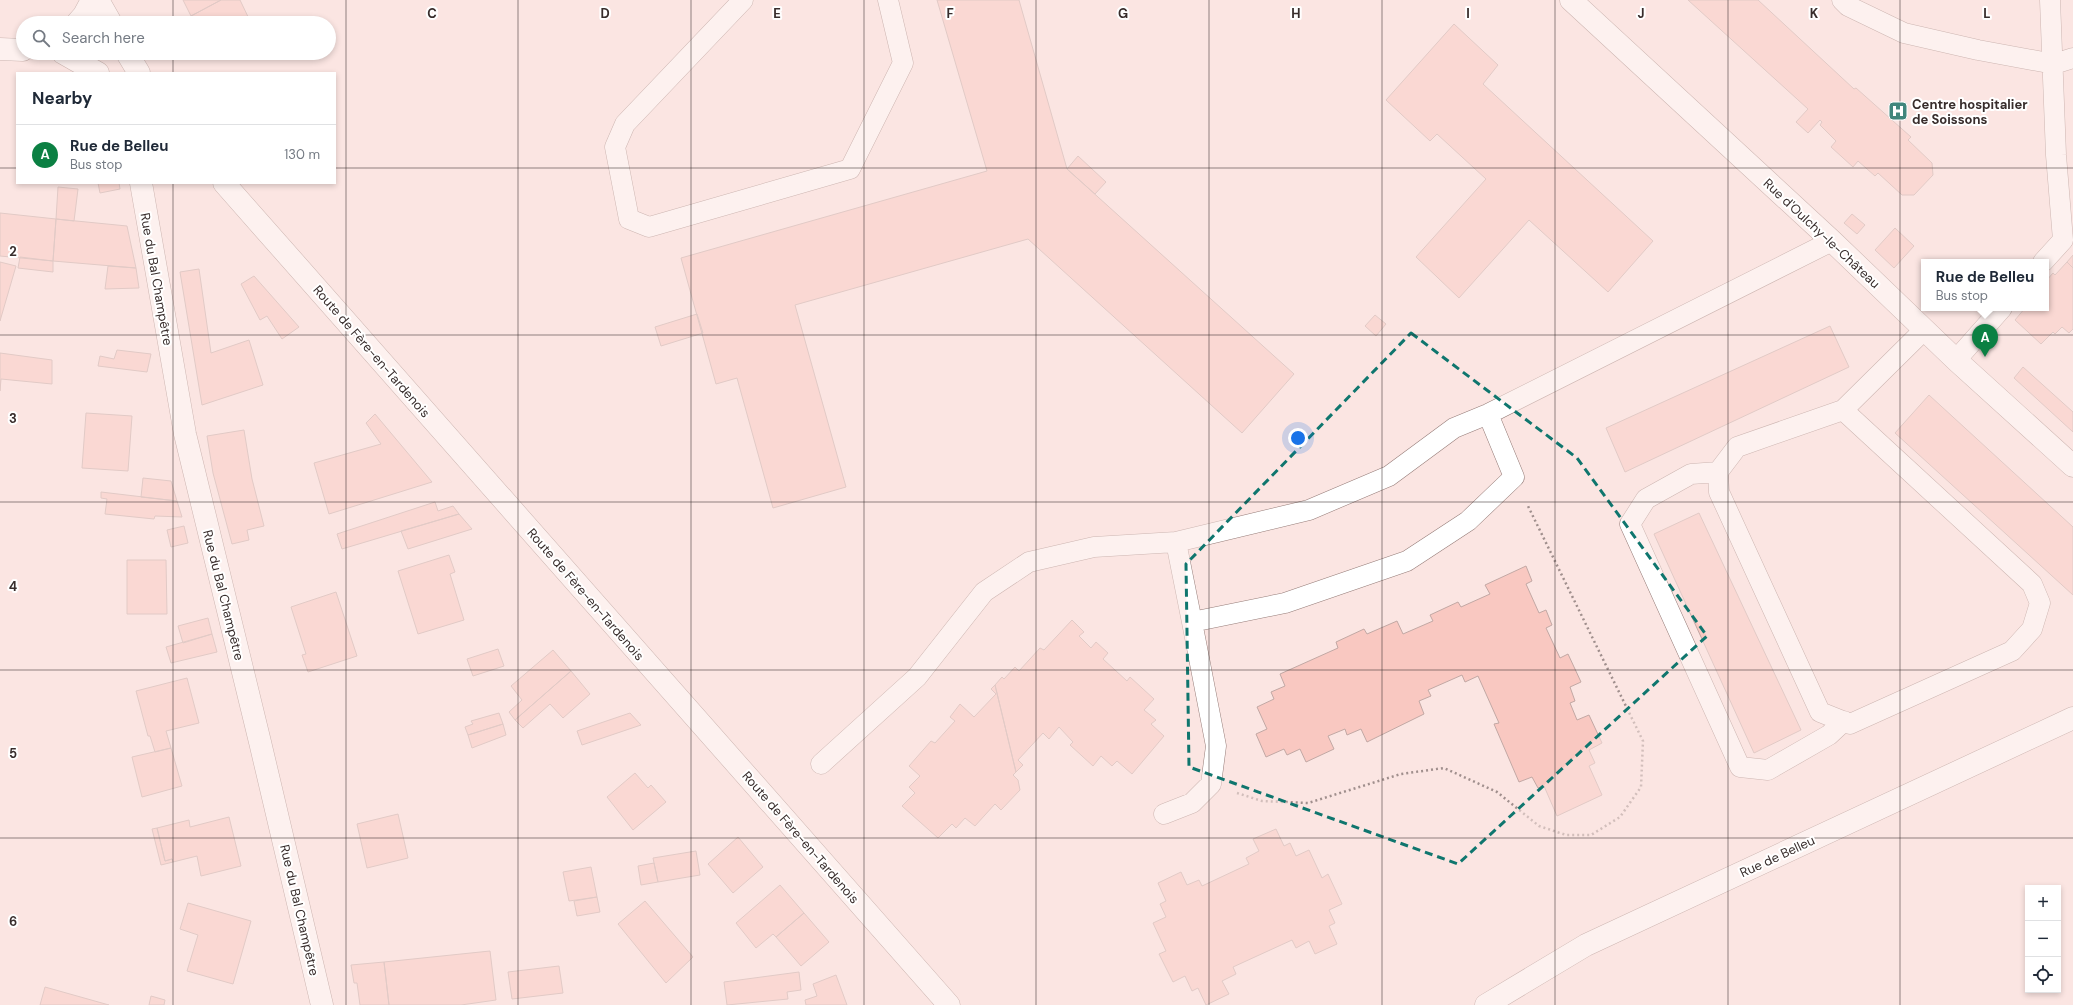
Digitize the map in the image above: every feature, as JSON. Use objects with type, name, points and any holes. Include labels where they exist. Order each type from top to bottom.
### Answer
[{"type":"street","points":[[83,16],[92,0]]},
{"type":"street","points":[[98,0],[107,16]]},
{"type":"street","name":"Rue d'Oulchy-le-Château","points":[[1571,0],[1832,242],[1956,360],[2073,466]]},
{"type":"street","points":[[76,60],[96,72]]},
{"type":"street","points":[[132,60],[138,72]]},
{"type":"street","name":"Rue du Bal Champêtre","points":[[140,184],[185,434],[292,873],[322,1005]]},
{"type":"street","name":"Route de Fère-en-Tardenois","points":[[225,184],[949,1005]]},
{"type":"street","name":"Rue de Belleu","points":[[1486,1005],[1586,945],[2073,718]]},
{"type":"lane","points":[[743,0],[625,124],[615,147],[629,219],[649,227],[850,169],[903,63],[888,0]]},
{"type":"lane","points":[[1842,0],[1848,6],[1904,32],[1978,50],[2054,64],[2073,58]]},
{"type":"lane","points":[[2047,259],[2068,239],[2064,153],[2054,64],[2050,0]]},
{"type":"lane","points":[[821,764],[917,677],[984,592],[1029,562],[1094,547],[1176,542],[1309,510],[1390,476],[1454,428],[1488,414],[1832,242]]},
{"type":"lane","points":[[1956,360],[1999,311]]},
{"type":"lane","points":[[1843,410],[2032,584],[2040,602],[2032,629],[2012,651],[1850,724],[1820,712],[1719,492],[1718,472],[1737,447],[1843,410],[1924,330]]},
{"type":"lane","points":[[1192,622],[1286,602],[1407,561],[1468,521],[1514,477],[1488,414]]},
{"type":"lane","points":[[1718,472],[1691,474],[1646,499],[1630,524],[1740,767],[1768,770],[1829,735],[1844,722]]},
{"type":"lane","points":[[1164,814],[1192,803],[1211,784],[1216,746],[1176,542]]},
{"type":"path","points":[[1211,784],[1262,801],[1308,803],[1401,774],[1444,768],[1496,792],[1539,826],[1566,835],[1591,834],[1620,817],[1641,787],[1643,741],[1514,477]]},
{"type":"highlighted area","points":[[1411,333],[1577,458],[1707,636],[1458,864],[1189,767],[1186,564]]},
{"type":"building","points":[[183,0],[221,0],[191,16]]},
{"type":"building","points":[[221,0],[240,0],[248,16],[191,16]]},
{"type":"building","points":[[937,0],[1019,0],[1067,169],[1294,374],[1242,433],[1028,239],[795,305],[846,487],[773,508],[737,378],[716,384],[681,258],[987,171]]},
{"type":"building","points":[[1688,0],[1758,0],[1854,89],[1856,88],[1911,137],[1908,140],[1932,163],[1933,175],[1914,195],[1902,195],[1878,173],[1875,176],[1858,161],[1853,167],[1831,147],[1836,141],[1820,125],[1822,122],[1820,120],[1808,133],[1796,122],[1808,109]]},
{"type":"building","points":[[1454,24],[1498,65],[1483,84],[1653,241],[1608,292],[1529,220],[1459,298],[1416,257],[1486,179],[1437,134],[1430,141],[1386,100]]},
{"type":"building","points":[[1078,156],[1106,182],[1095,194],[1067,169]]},
{"type":"building","points":[[98,184],[119,184],[120,189],[100,193]]},
{"type":"building","points":[[58,187],[78,189],[74,221],[56,219]]},
{"type":"building","points":[[0,213],[56,219],[53,261],[0,256]]},
{"type":"building","points":[[1852,214],[1865,225],[1857,234],[1844,223]]},
{"type":"building","points":[[56,219],[127,226],[136,268],[53,261]]},
{"type":"building","points":[[1895,228],[1914,246],[1894,268],[1875,250]]},
{"type":"building","points":[[2073,255],[2073,268],[2067,262]]},
{"type":"building","points":[[20,257],[53,261],[53,272],[18,268]]},
{"type":"building","points":[[0,262],[16,266],[0,321]]},
{"type":"building","points":[[2067,262],[2073,268],[2073,329],[2069,333],[2062,327],[2055,334],[2053,332],[2041,344],[2015,320],[2022,311],[2049,311],[2049,278],[2053,273],[2055,275]]},
{"type":"building","points":[[108,266],[136,268],[139,288],[105,289]]},
{"type":"building","points":[[199,269],[211,353],[249,340],[263,385],[202,405],[180,272]]},
{"type":"building","points":[[254,276],[299,327],[282,339],[267,316],[260,320],[241,284]]},
{"type":"building","points":[[697,314],[703,333],[661,346],[655,327]]},
{"type":"building","points":[[1375,315],[1386,324],[1376,336],[1365,326]]},
{"type":"building","points":[[1830,326],[1849,367],[1625,472],[1606,428]]},
{"type":"building","points":[[117,350],[151,354],[147,372],[98,366],[100,356],[114,359]]},
{"type":"building","points":[[0,353],[52,360],[52,384],[1,379],[0,391]]},
{"type":"building","points":[[2023,367],[2073,412],[2073,432],[2014,378]]},
{"type":"building","points":[[1929,395],[2073,527],[2073,595],[1895,433]]},
{"type":"building","points":[[86,413],[132,416],[128,471],[82,468]]},
{"type":"building","points":[[375,414],[432,482],[329,514],[314,463],[381,444],[366,423]]},
{"type":"building","points":[[244,430],[252,479],[264,526],[247,530],[249,540],[232,544],[213,473],[207,436]]},
{"type":"building","points":[[143,478],[171,481],[177,501],[141,497]]},
{"type":"building","points":[[101,492],[177,501],[182,517],[155,516],[154,519],[105,514],[107,499],[101,498]]},
{"type":"building","points":[[435,502],[438,511],[453,506],[459,514],[342,549],[337,534]]},
{"type":"building","points":[[1699,513],[1801,730],[1754,753],[1654,534]]},
{"type":"building","points":[[459,514],[472,529],[408,549],[401,531]]},
{"type":"building","points":[[184,526],[188,543],[171,547],[167,530]]},
{"type":"building","points":[[449,555],[455,572],[450,574],[464,620],[418,634],[398,571]]},
{"type":"building","points":[[127,560],[166,560],[167,614],[127,614]]},
{"type":"building","points":[[1526,566],[1532,581],[1526,584],[1539,613],[1546,610],[1552,625],[1546,628],[1560,658],[1568,654],[1581,682],[1570,687],[1575,701],[1570,703],[1577,720],[1589,715],[1602,743],[1589,750],[1595,763],[1589,766],[1602,795],[1557,816],[1544,786],[1538,788],[1532,777],[1519,782],[1494,724],[1499,723],[1478,676],[1465,682],[1462,675],[1428,690],[1431,696],[1419,701],[1424,714],[1367,742],[1361,729],[1347,735],[1345,729],[1328,736],[1334,749],[1306,762],[1300,749],[1287,755],[1284,749],[1266,757],[1256,734],[1267,729],[1257,707],[1274,699],[1271,692],[1285,686],[1280,674],[1338,648],[1336,642],[1364,629],[1367,634],[1397,621],[1403,634],[1433,621],[1430,615],[1458,602],[1461,607],[1490,594],[1485,585]]},
{"type":"building","points":[[336,592],[357,656],[308,672],[302,655],[306,654],[291,607]]},
{"type":"building","points":[[208,618],[212,634],[183,643],[178,626]]},
{"type":"building","points":[[1072,620],[1084,632],[1079,636],[1091,648],[1096,642],[1108,653],[1103,659],[1127,681],[1130,677],[1154,699],[1144,710],[1156,720],[1151,724],[1164,736],[1132,774],[1117,761],[1112,766],[1101,756],[1093,766],[1070,745],[1073,742],[1059,727],[1049,739],[1043,733],[1018,760],[1023,765],[1016,772],[995,685],[1002,677],[1004,679],[1015,667],[1019,671],[1040,648],[1044,650]]},
{"type":"building","points":[[212,634],[217,652],[171,663],[166,647]]},
{"type":"building","points":[[498,649],[504,666],[473,676],[467,659]]},
{"type":"building","points":[[553,650],[571,671],[515,720],[509,712],[522,700],[511,686]]},
{"type":"building","points":[[571,671],[590,694],[563,718],[550,704],[523,728],[515,720]]},
{"type":"building","points":[[187,678],[199,723],[166,731],[171,748],[155,752],[150,736],[148,736],[136,691]]},
{"type":"building","points":[[995,685],[1016,772],[1013,775],[1018,780],[1020,790],[1001,810],[995,804],[975,826],[965,818],[956,828],[952,824],[938,838],[902,806],[915,793],[909,787],[920,776],[909,766],[931,741],[935,743],[955,721],[950,717],[960,704],[974,717],[996,694],[991,689]]},
{"type":"building","points":[[499,713],[503,724],[468,735],[465,727],[473,724],[471,721]]},
{"type":"building","points":[[630,713],[641,725],[582,745],[577,731]]},
{"type":"building","points":[[503,724],[506,735],[472,748],[468,735]]},
{"type":"building","points":[[171,748],[182,786],[142,797],[132,757]]},
{"type":"building","points":[[635,773],[648,788],[651,785],[666,802],[633,830],[607,797]]},
{"type":"building","points":[[398,814],[408,858],[367,868],[357,824]]},
{"type":"building","points":[[229,817],[241,866],[201,876],[197,856],[173,862],[172,859],[165,861],[157,828],[189,820],[190,827]]},
{"type":"building","points":[[157,828],[165,861],[172,859],[173,862],[161,865],[152,829]]},
{"type":"building","points":[[1276,829],[1284,846],[1290,843],[1296,856],[1309,850],[1322,878],[1328,874],[1342,904],[1329,910],[1335,923],[1329,926],[1337,944],[1315,954],[1309,941],[1296,948],[1292,940],[1233,967],[1236,974],[1222,981],[1229,994],[1206,1005],[1198,988],[1192,991],[1185,976],[1173,982],[1159,954],[1166,951],[1153,923],[1166,917],[1160,904],[1166,901],[1158,883],[1181,872],[1187,885],[1199,880],[1202,886],[1249,864],[1246,858],[1259,851],[1253,839]]},
{"type":"building","points":[[738,837],[763,867],[733,893],[708,864]]},
{"type":"building","points":[[696,851],[700,875],[658,882],[653,858]]},
{"type":"building","points":[[654,863],[658,882],[641,885],[638,866]]},
{"type":"building","points":[[591,867],[597,897],[569,901],[563,872]]},
{"type":"building","points":[[780,885],[804,913],[776,937],[773,934],[756,948],[736,923]]},
{"type":"building","points":[[597,897],[600,912],[577,916],[574,901]]},
{"type":"building","points":[[645,901],[693,957],[666,983],[618,924]]},
{"type":"building","points":[[188,903],[251,921],[233,984],[187,971],[198,935],[180,929]]},
{"type":"building","points":[[804,913],[829,942],[801,966],[776,937]]},
{"type":"building","points":[[490,951],[496,1000],[461,1005],[389,1005],[384,962]]},
{"type":"building","points":[[384,962],[389,1005],[360,1005],[357,983],[354,983],[351,965]]},
{"type":"building","points":[[559,966],[563,993],[512,999],[508,972]]},
{"type":"building","points":[[799,972],[801,990],[787,992],[788,999],[727,1005],[724,982]]},
{"type":"building","points":[[836,975],[847,1005],[806,1005],[805,1000],[817,996],[813,984]]},
{"type":"building","points":[[45,987],[109,1005],[40,1005]]},
{"type":"building","points":[[151,996],[165,1000],[164,1005],[149,1005]]},
{"type":"place","name":"Centre hospitalier de Soissons","points":[[1898,111]]},
{"type":"place","name":"Rue de Belleu","points":[[1985,357]]}]
